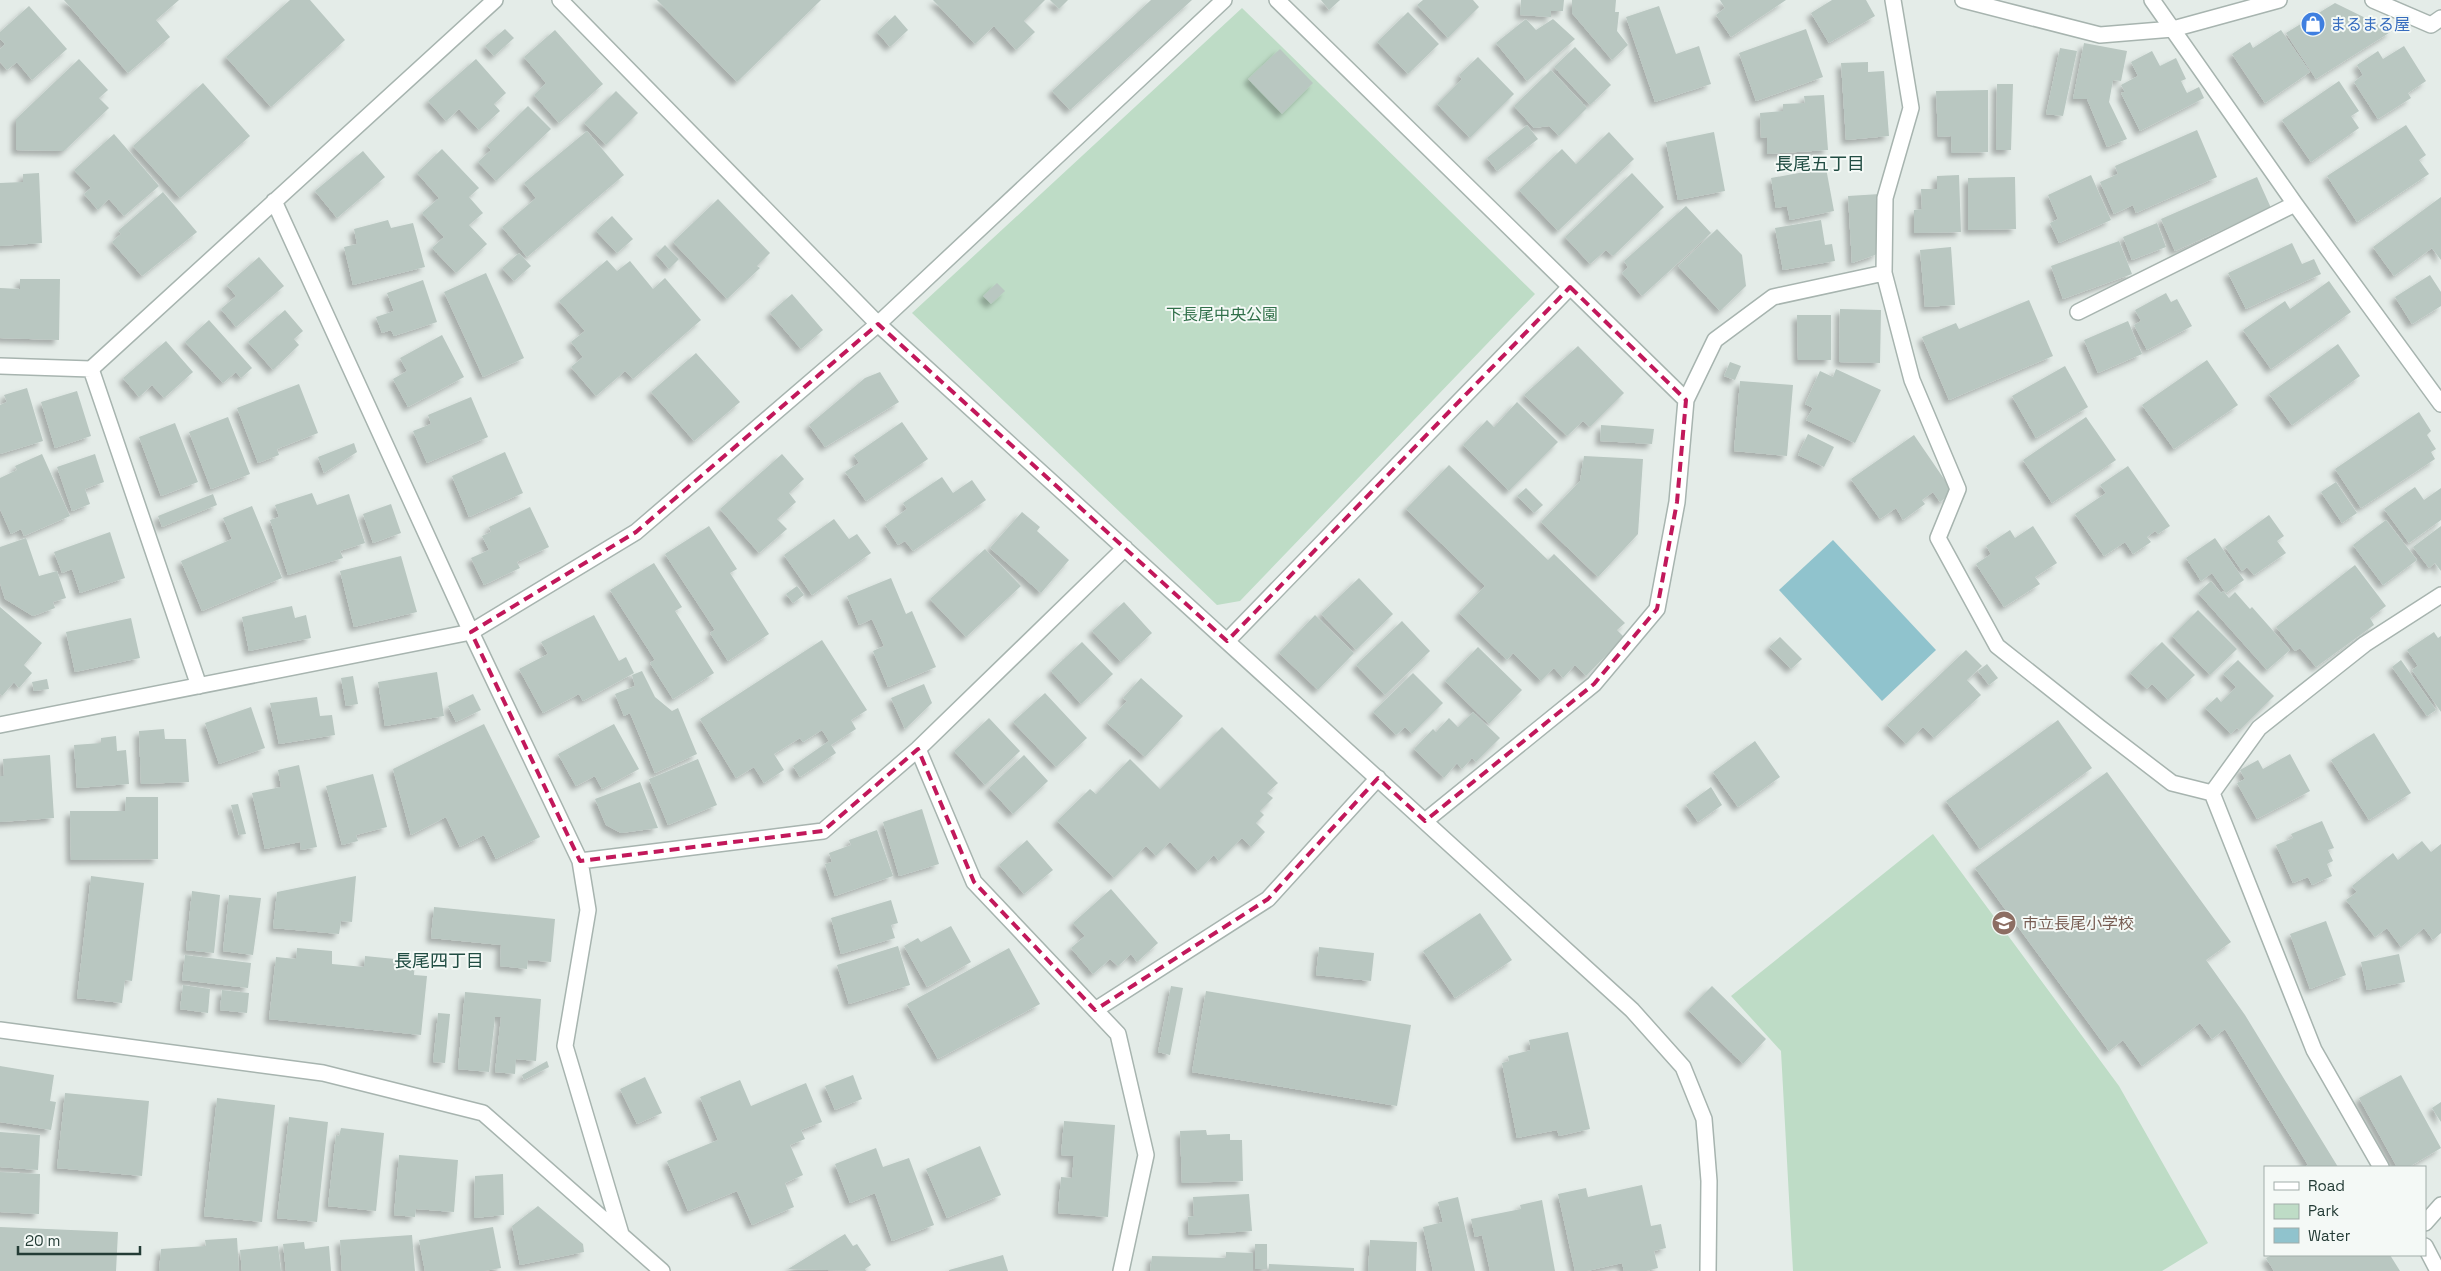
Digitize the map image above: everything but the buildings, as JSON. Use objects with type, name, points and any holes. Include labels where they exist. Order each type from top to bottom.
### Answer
[{"type":"street","points":[[0,366],[91,369],[495,0]]},
{"type":"street","points":[[560,0],[878,324],[1632,1010],[1684,1067],[1704,1119],[1709,1181],[1708,1271]]},
{"type":"street","points":[[0,725],[471,632],[636,532],[878,324],[1224,0]]},
{"type":"street","points":[[1277,0],[1686,400]]},
{"type":"street","points":[[1893,0],[1911,108],[1885,198],[1884,273],[1912,380],[1958,488],[1938,538],[1997,646],[2099,728],[2172,783],[2212,793]]},
{"type":"street","points":[[1963,0],[2100,35],[2173,29],[2279,0]]},
{"type":"street","points":[[2152,0],[2295,204],[2441,404]]},
{"type":"street","points":[[2373,0],[2431,25],[2441,18]]},
{"type":"street","points":[[274,201],[471,632],[580,861],[588,910],[565,1046],[621,1234]]},
{"type":"street","points":[[2078,312],[2295,204]]},
{"type":"street","points":[[1425,821],[1594,684],[1657,609],[1677,502],[1686,400],[1714,340],[1773,297],[1884,273]]},
{"type":"street","points":[[1227,641],[1570,287]]},
{"type":"street","points":[[91,369],[199,686]]},
{"type":"street","points":[[580,861],[823,831],[918,749],[1125,548]]},
{"type":"street","points":[[2212,793],[2259,728],[2365,644],[2441,595]]},
{"type":"street","points":[[918,749],[974,882],[1118,1034],[1146,1155],[1121,1271]]},
{"type":"street","points":[[1095,1010],[1268,899],[1378,778]]},
{"type":"street","points":[[2212,793],[2314,1050],[2380,1166]]},
{"type":"street","points":[[0,1030],[323,1073],[483,1113],[662,1271]]},
{"type":"street","points":[[2426,1222],[2441,1205]]},
{"type":"street","points":[[2426,1248],[2438,1271]]},
{"type":"highlighted area","points":[[1570,287],[1686,400],[1677,502],[1657,609],[1594,684],[1425,821],[1378,778],[1268,899],[1095,1010],[974,882],[918,749],[823,831],[580,861],[471,632],[636,532],[878,324],[1227,641]]},
{"type":"green space","name":"下長尾中央公園","points":[[1242,8],[1535,294],[1240,601],[1217,605],[912,313]]},
{"type":"green space","points":[[1933,834],[2119,1086],[2208,1243],[2162,1271],[1793,1271],[1781,1051],[1731,996]]},
{"type":"water","points":[[1833,540],[1936,650],[1882,701],[1779,590]]},
{"type":"place","name":"まるまる屋","points":[[2313,24]]},
{"type":"place","name":"市立長尾小学校","points":[[2004,923]]},
{"type":"district","name":"長尾五丁目","points":[[1820,163]]},
{"type":"district","name":"長尾四丁目","points":[[439,960]]}]
